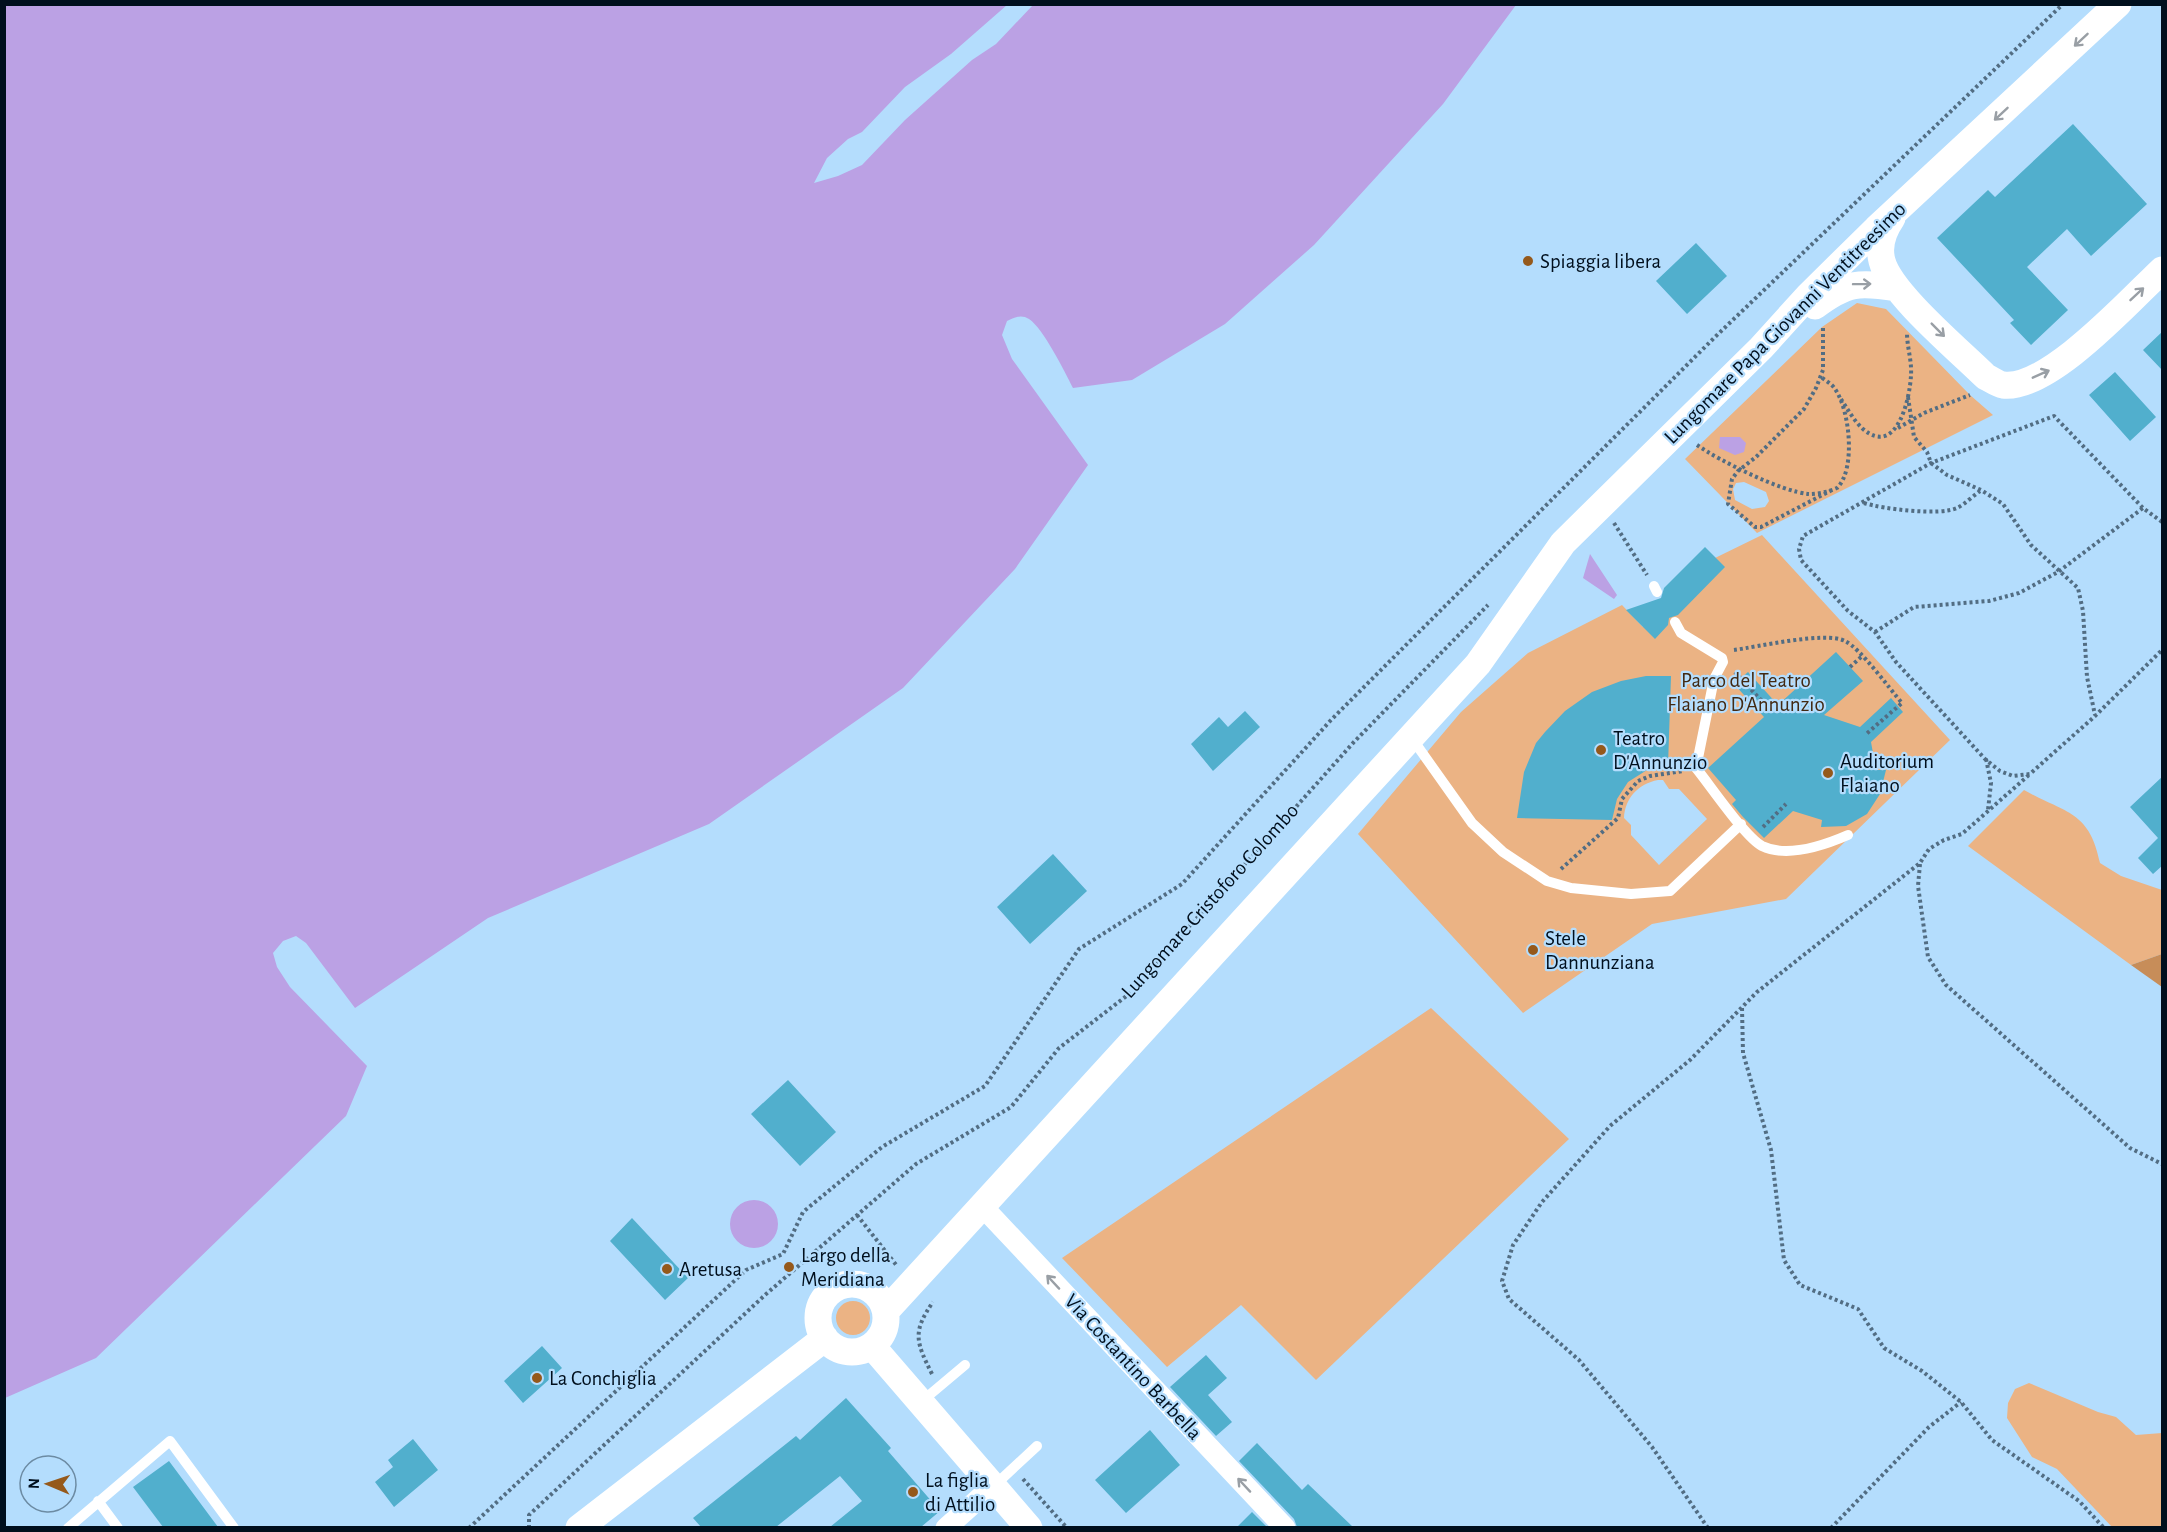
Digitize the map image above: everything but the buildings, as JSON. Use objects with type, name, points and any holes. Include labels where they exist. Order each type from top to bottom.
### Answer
[{"type":"street","name":"Lungomare Papa Giovanni Ventitreesimo","points":[[1478,664],[1563,543],[1897,210],[2118,4]]},
{"type":"street","points":[[1897,210],[1882,236],[1881,253],[1884,268],[1897,288],[1986,377],[2003,385],[2027,380],[2062,364],[2163,270]]},
{"type":"street","points":[[1761,348],[1836,290],[1857,283],[1897,288]]},
{"type":"street","name":"Lungomare Cristoforo Colombo","points":[[886,1311],[1478,664]]},
{"type":"street","name":"Via Costantino Barbella","points":[[982,1206],[1285,1527]]},
{"type":"street","points":[[858,1284],[870,1288],[882,1300],[886,1311],[886,1327],[873,1346],[863,1351],[847,1352],[837,1349],[825,1338],[818,1322],[820,1305],[827,1295],[841,1285],[858,1284]]},
{"type":"street","points":[[579,1527],[825,1338]]},
{"type":"street","points":[[873,1346],[931,1394],[993,1486],[1029,1527]]},
{"type":"street","points":[[946,1527],[993,1486]]},
{"type":"lane","points":[[1675,622],[1681,633],[1718,653],[1723,662],[1714,679],[1696,768],[1741,824],[1761,845],[1776,850],[1790,851],[1848,835]]},
{"type":"lane","points":[[1411,737],[1472,823],[1503,852],[1547,881],[1572,888],[1631,894],[1670,891],[1741,824]]},
{"type":"lane","points":[[931,1394],[965,1365]]},
{"type":"lane","points":[[68,1527],[170,1441],[234,1527]]},
{"type":"lane","points":[[993,1486],[1037,1446]]},
{"type":"lane","points":[[98,1501],[118,1527]]},
{"type":"path","points":[[469,1527],[746,1270],[783,1254],[803,1212],[882,1147],[985,1086],[1079,949],[1182,884],[1331,720],[1425,626],[1715,337],[2063,4]]},
{"type":"path","points":[[1822,327],[1824,356],[1821,377],[1804,409],[1732,479],[1728,504],[1750,524],[1761,527],[1841,484],[1848,470],[1847,427],[1839,395]]},
{"type":"path","points":[[1895,429],[1903,417],[1911,373],[1907,328]]},
{"type":"path","points":[[1821,377],[1839,395],[1863,429],[1872,434],[1886,436],[1895,429],[1972,393]]},
{"type":"path","points":[[1908,397],[1914,437],[1927,452],[1931,463],[1947,475],[1981,490],[2003,504],[2031,545],[2078,588],[2083,611],[2087,677],[2095,716]]},
{"type":"path","points":[[2030,774],[2013,777],[2000,771],[1985,759],[1896,662],[1875,632],[1848,611],[1801,560],[1799,549],[1803,536],[1931,463],[2054,416],[2143,508],[2163,522]]},
{"type":"path","points":[[1697,445],[1741,469],[1795,491],[1811,494],[1832,490]]},
{"type":"path","points":[[1864,503],[1876,507],[1929,511],[1956,508],[1981,490]]},
{"type":"path","points":[[1602,505],[1656,589]]},
{"type":"path","points":[[1875,632],[1914,607],[1989,601],[2019,592],[2058,572],[2143,508]]},
{"type":"path","points":[[1718,653],[1826,638],[1845,641],[1902,703],[1865,735]]},
{"type":"path","points":[[1708,1527],[1652,1447],[1579,1360],[1509,1299],[1502,1281],[1513,1245],[1542,1202],[1610,1126],[1690,1060],[1757,992],[1920,863],[1929,849],[1944,840],[1962,834],[2095,716],[2163,650]]},
{"type":"path","points":[[1850,667],[1861,657]]},
{"type":"path","points":[[1741,678],[1771,711]]},
{"type":"path","name":"Lungomare Cristoforo Colombo","points":[[529,1527],[529,1515],[765,1295],[916,1164],[1011,1107],[1059,1048],[1129,994],[1353,742]]},
{"type":"path","points":[[1985,759],[1991,783],[1988,810]]},
{"type":"path","points":[[1547,881],[1618,818],[1622,799],[1638,781],[1650,776],[1670,775],[1696,768]]},
{"type":"path","points":[[1756,833],[1786,804]]},
{"type":"path","points":[[1920,863],[1919,895],[1929,957],[1946,985],[2130,1148],[2163,1164]]},
{"type":"path","points":[[1742,1008],[1743,1053],[1771,1150],[1784,1260],[1800,1285],[1858,1309],[1884,1347],[1922,1371],[1961,1402],[1992,1440],[2079,1501],[2104,1527]]},
{"type":"path","points":[[857,1215],[900,1270]]},
{"type":"path","points":[[931,1394],[920,1349],[919,1325],[933,1302]]},
{"type":"path","points":[[1831,1527],[1922,1435],[1961,1402]]},
{"type":"path","points":[[1013,1468],[1067,1527]]},
{"type":"green space","points":[[1857,303],[1886,309],[1970,395],[1993,415],[1757,533],[1685,459],[1822,327]],"holes":[[[1744,482],[1766,492],[1769,501],[1765,507],[1752,509],[1735,500],[1733,489],[1736,483]]]},
{"type":"green space","name":"Parco del Teatro Flaiano D'Annunzio","points":[[1762,535],[1950,740],[1786,899],[1652,924],[1523,1013],[1358,834],[1461,712],[1528,653],[1622,605],[1643,627],[1715,558]],"holes":[[[1663,780],[1669,789],[1679,789],[1707,819],[1659,865],[1631,835],[1631,825],[1624,818],[1627,804],[1634,793],[1644,785]]]},
{"type":"green space","points":[[2024,790],[2064,810],[2082,823],[2095,846],[2100,863],[2121,876],[2162,890],[2162,954],[2131,965],[1968,846]]},
{"type":"green space","points":[[1431,1008],[1569,1139],[1316,1380],[1241,1305],[1167,1367],[1062,1258]]},
{"type":"green space","points":[[853,1301],[865,1306],[870,1318],[865,1330],[853,1335],[841,1330],[836,1318],[841,1306]]},
{"type":"green space","points":[[2029,1383],[2098,1412],[2116,1417],[2136,1435],[2162,1433],[2162,1527],[2112,1527],[2057,1469],[2032,1457],[2007,1418],[2008,1403],[2015,1389]]},
{"type":"shaded area","points":[[5,5],[1516,5],[1443,104],[1314,245],[1225,324],[1132,380],[1073,388],[1035,324],[1021,316],[1007,321],[1002,335],[1012,359],[1088,465],[1015,569],[903,688],[709,824],[488,918],[355,1008],[306,943],[296,936],[283,941],[273,953],[277,967],[290,987],[367,1066],[346,1116],[96,1358],[5,1398]]},
{"type":"shaded area","points":[[1720,437],[1740,437],[1746,443],[1744,452],[1735,455],[1719,448]]},
{"type":"shaded area","points":[[1590,554],[1617,595],[1614,599],[1583,578]]},
{"type":"shaded area","points":[[2162,954],[2162,987],[2131,965]]},
{"type":"shaded area","points":[[754,1200],[771,1207],[778,1224],[771,1241],[754,1248],[737,1241],[730,1224],[737,1207]]},
{"type":"pier","points":[[1007,5],[1033,5],[996,44],[972,60],[905,120],[862,165],[838,176],[814,183],[827,158],[848,139],[862,132],[905,87],[951,54]]},
{"type":"place","name":"Spiaggia libera","points":[[1528,261]]},
{"type":"place","name":"Teatro D'Annunzio","points":[[1601,750]]},
{"type":"place","name":"Auditorium Flaiano","points":[[1828,773]]},
{"type":"place","name":"Stele Dannunziana","points":[[1533,950]]},
{"type":"place","name":"Largo della Meridiana","points":[[789,1267]]},
{"type":"place","name":"Aretusa","points":[[667,1269]]},
{"type":"place","name":"La Conchiglia","points":[[537,1378]]},
{"type":"place","name":"La figlia di Attilio","points":[[913,1492]]}]
